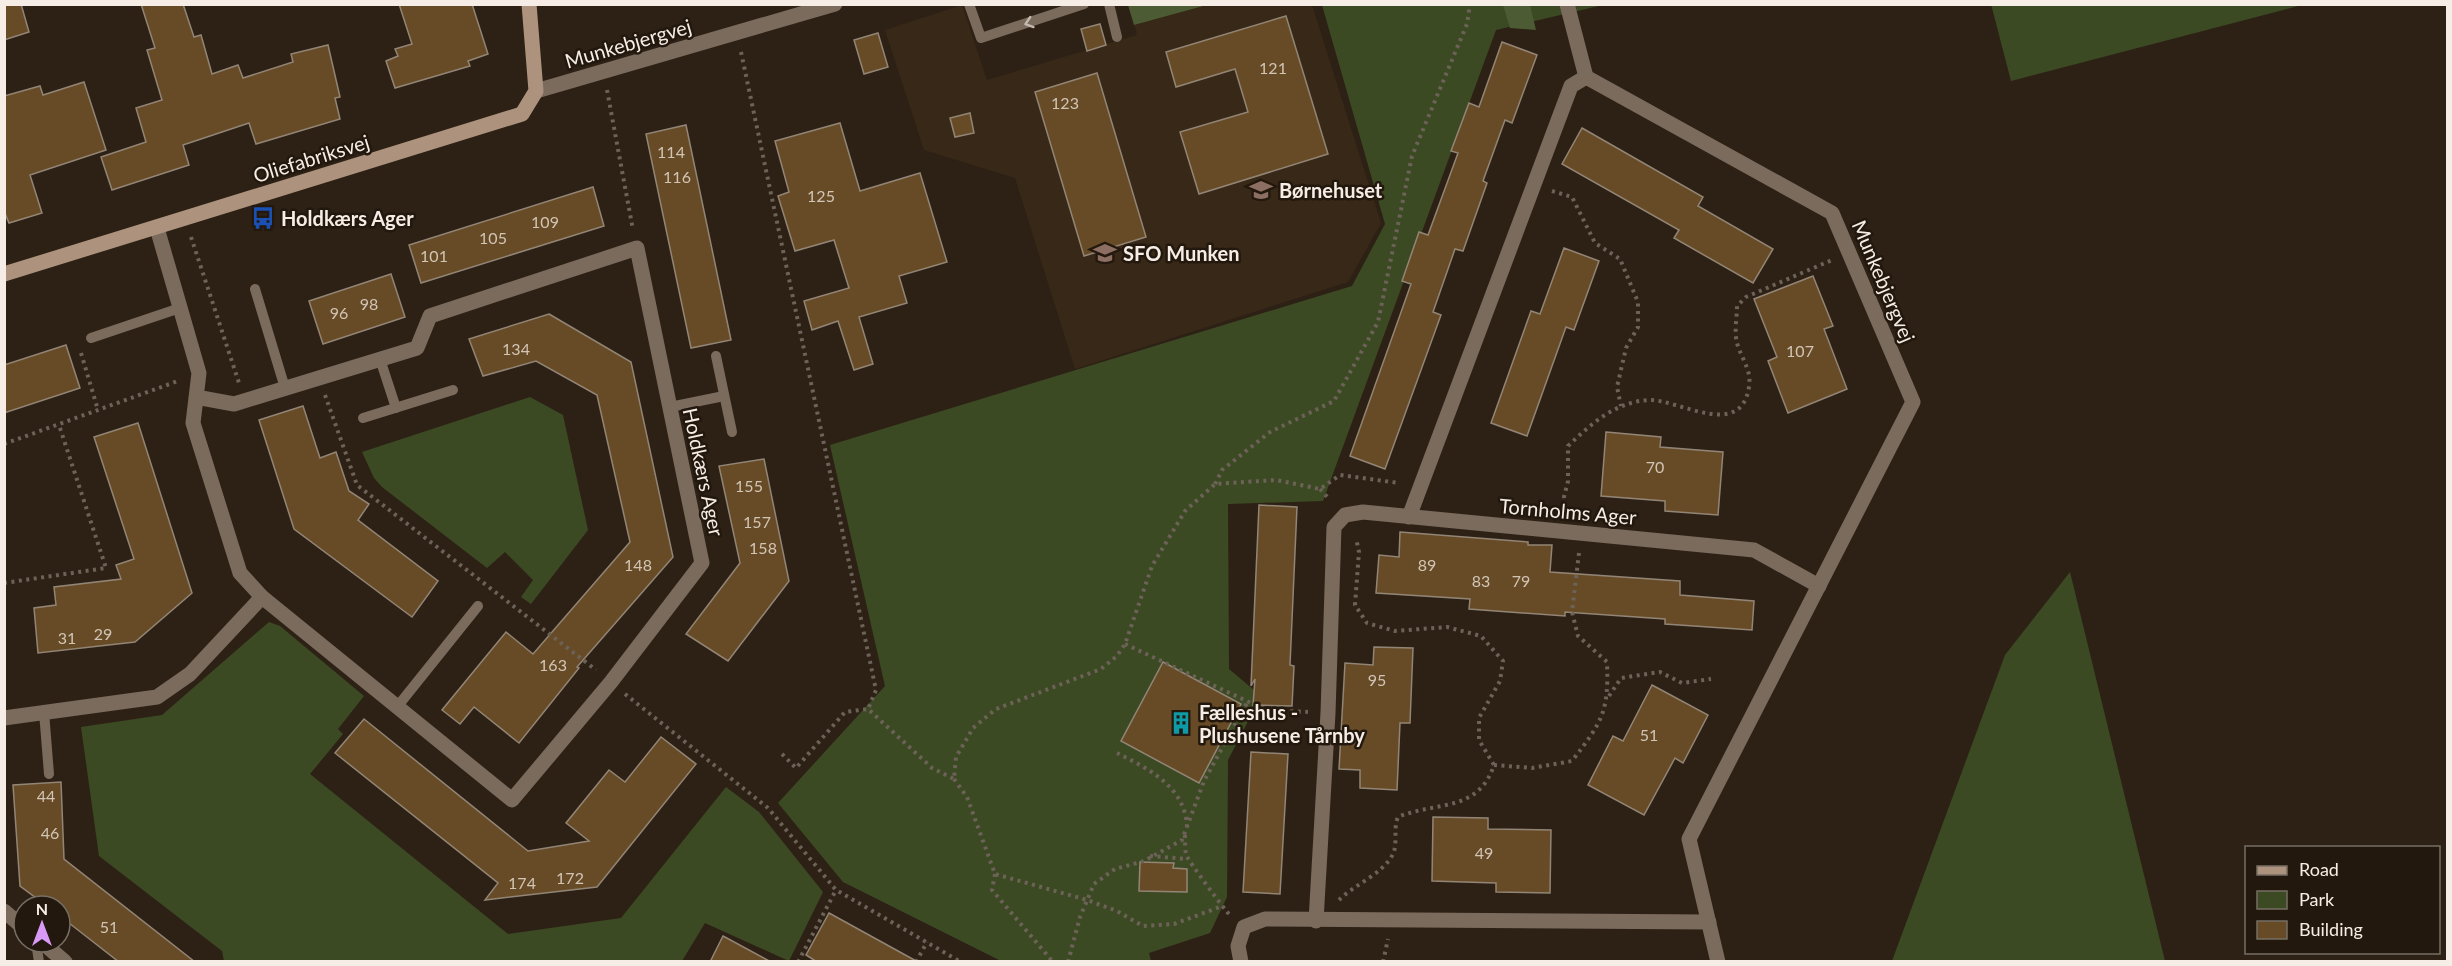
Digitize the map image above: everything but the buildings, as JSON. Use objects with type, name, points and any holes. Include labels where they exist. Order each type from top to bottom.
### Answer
[{"type":"street","points":[[529,4],[536,91]]},
{"type":"street","name":"Munkebjergvej","points":[[536,91],[835,4]]},
{"type":"street","points":[[1409,517],[1571,86],[1586,77],[1567,4]]},
{"type":"street","name":"Munkebjergvej","points":[[1586,77],[1832,213],[1913,402],[1819,586]]},
{"type":"street","name":"Oliefabriksvej","points":[[4,274],[522,114],[536,91]]},
{"type":"street","name":"Holdkærs Ager","points":[[157,228],[200,373],[194,423],[240,573],[262,597],[512,800],[611,682],[702,563],[637,248]]},
{"type":"street","points":[[196,397],[234,404],[417,348],[430,316],[637,248]]},
{"type":"street","name":"Tornholms Ager","points":[[1345,515],[1363,512],[1754,550],[1819,586]]},
{"type":"street","points":[[1316,921],[1328,713],[1334,527],[1345,515]]},
{"type":"street","points":[[1718,962],[1689,840],[1819,586]]},
{"type":"street","points":[[4,718],[157,697],[190,674],[262,597]]},
{"type":"street","points":[[1241,962],[1238,946],[1244,927],[1265,919],[1709,922]]},
{"type":"lane","points":[[969,4],[981,38],[1084,4]]},
{"type":"lane","points":[[1108,4],[1117,37]]},
{"type":"lane","points":[[255,289],[285,388]]},
{"type":"lane","points":[[91,338],[180,308]]},
{"type":"lane","points":[[716,356],[732,432]]},
{"type":"lane","points":[[380,359],[396,408]]},
{"type":"lane","points":[[363,418],[453,390]]},
{"type":"lane","points":[[670,407],[724,396]]},
{"type":"lane","points":[[397,707],[478,606]]},
{"type":"lane","points":[[44,712],[48,774]]},
{"type":"path","points":[[954,778],[956,757],[973,728],[996,709],[1101,669],[1117,656],[1125,644],[1152,566],[1185,512],[1215,484],[1222,470],[1270,432],[1334,401],[1378,322],[1412,156],[1467,24],[1470,4]]},
{"type":"path","points":[[737,33],[876,690],[868,709]]},
{"type":"path","points":[[603,73],[637,248]]},
{"type":"path","points":[[1534,185],[1572,197],[1594,243],[1620,259],[1638,302],[1638,327],[1626,348],[1617,387],[1621,406]]},
{"type":"path","points":[[185,219],[245,401]]},
{"type":"path","points":[[1608,696],[1607,662],[1578,636],[1572,612],[1581,533],[1565,515],[1568,446],[1591,424],[1621,406],[1652,400],[1707,414],[1727,414],[1741,406],[1749,387],[1748,368],[1737,342],[1737,306],[1746,297],[1849,253]]},
{"type":"path","points":[[91,338],[77,342],[98,410]]},
{"type":"path","points":[[4,444],[200,373]]},
{"type":"path","points":[[319,378],[357,485],[611,682],[768,808],[836,890],[959,961]]},
{"type":"path","points":[[4,583],[106,568],[59,424]]},
{"type":"path","points":[[1320,489],[1340,475],[1421,486]]},
{"type":"path","points":[[1215,484],[1276,480],[1320,489],[1345,515],[1356,534],[1359,552],[1355,605],[1367,623],[1395,631],[1447,627],[1481,636],[1503,661],[1500,681],[1479,718],[1479,740],[1494,765],[1490,777],[1473,796],[1446,807],[1417,809],[1398,817],[1394,827],[1394,853],[1377,872],[1353,886],[1316,921]]},
{"type":"path","points":[[1125,644],[1266,710],[1328,713]]},
{"type":"path","points":[[1494,765],[1532,768],[1572,761],[1594,731],[1608,696],[1621,678],[1660,672],[1683,683],[1712,679]]},
{"type":"path","points":[[1068,962],[1086,900],[1094,884],[1115,869],[1144,861],[1149,856],[1182,840],[1204,781],[1248,701]]},
{"type":"path","points":[[782,754],[796,768],[845,712],[868,709]]},
{"type":"path","points":[[868,709],[932,768],[954,778],[967,797],[995,874],[992,890],[1053,962]]},
{"type":"path","points":[[1117,753],[1158,774],[1176,794],[1187,825],[1185,843],[1188,859],[1209,885],[1220,907],[1244,927]]},
{"type":"path","points":[[1149,856],[1188,859]]},
{"type":"path","points":[[995,874],[1086,900],[1116,911],[1143,926],[1174,924],[1220,907]]},
{"type":"path","points":[[798,962],[836,890]]},
{"type":"path","points":[[916,962],[927,942]]},
{"type":"shaded area","points":[[962,5],[987,80],[1137,35],[1134,25],[1207,5],[1312,5],[1381,223],[1348,282],[1075,369],[1015,178],[924,150],[885,30]]},
{"type":"green space","points":[[1128,4],[1207,5],[1134,25]]},
{"type":"green space","points":[[1991,4],[2302,4],[2302,5],[2011,81]]},
{"type":"green space","points":[[1322,5],[1603,5],[1496,30],[1323,501],[1228,504],[1229,669],[1261,696],[1228,760],[1227,897],[1210,933],[1149,953],[1151,961],[1001,961],[843,882],[778,803],[885,686],[830,445],[1352,286],[1385,224]]},
{"type":"green space","points":[[1503,5],[1530,5],[1536,30],[1510,28]]},
{"type":"green space","points":[[530,397],[563,415],[588,530],[531,604],[521,597],[533,580],[505,552],[487,568],[382,487],[374,478],[362,452]]},
{"type":"green space","points":[[2070,572],[2165,961],[1892,961],[2005,655]]},
{"type":"green space","points":[[269,622],[280,626],[364,696],[338,729],[343,734],[310,774],[508,934],[621,918],[726,787],[759,812],[823,892],[789,961],[705,923],[682,961],[224,961],[222,951],[99,856],[81,727],[162,715]]},
{"type":"place","name":"Børnehuset","points":[[1261,190]]},
{"type":"place","name":"Holdkærs Ager","points":[[263,218]]},
{"type":"place","name":"SFO Munken","points":[[1105,253]]},
{"type":"place","name":"Fælleshus - Plushusene Tårnby","points":[[1181,723]]}]
